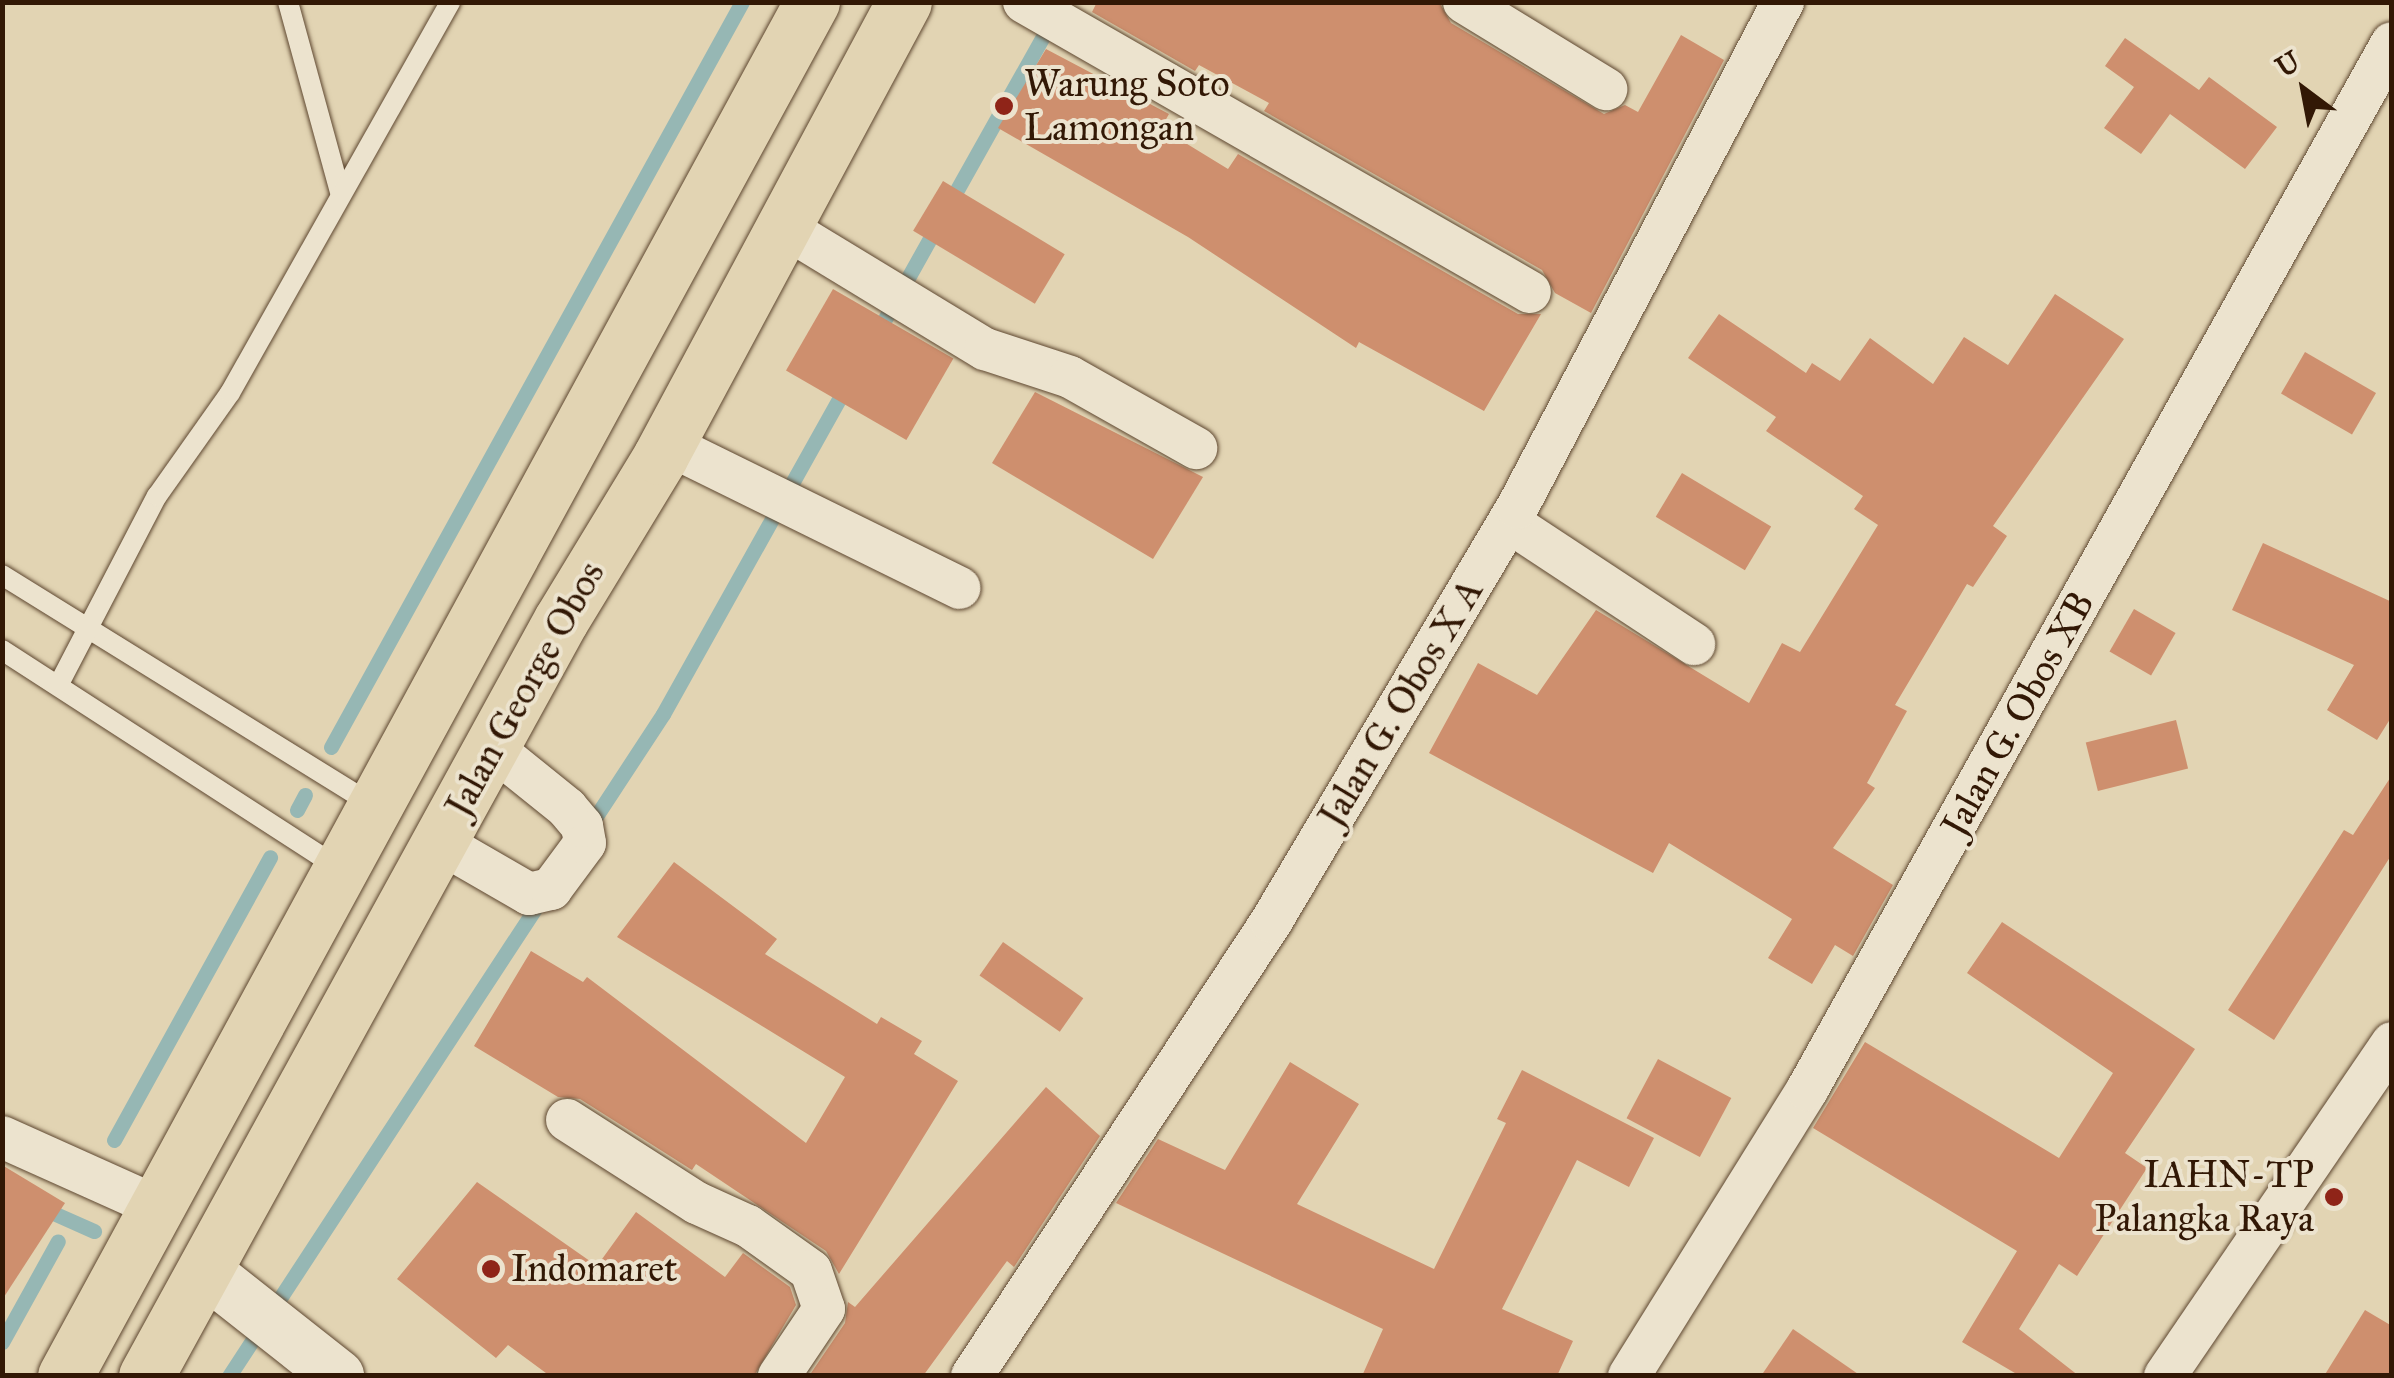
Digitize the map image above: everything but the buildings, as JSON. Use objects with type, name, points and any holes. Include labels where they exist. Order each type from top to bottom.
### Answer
[{"type":"main road","name":"Jalan George Obos","points":[[66,1376],[378,808],[812,2]]},
{"type":"main road","name":"Jalan George Obos","points":[[146,1376],[243,1300],[439,842],[667,444],[904,2]]},
{"type":"street","points":[[1024,2],[1530,292]]},
{"type":"street","points":[[1464,2],[1606,89]]},
{"type":"street","name":"Jalan G. Obos X A","points":[[972,1376],[1270,922],[1509,522],[1783,2]]},
{"type":"street","name":"Jalan G. Obos XB","points":[[1630,1376],[1807,1090],[2392,43]]},
{"type":"street","points":[[784,227],[985,349],[1070,376],[1196,448]]},
{"type":"street","points":[[667,444],[960,588]]},
{"type":"street","points":[[1509,522],[1694,644]]},
{"type":"street","points":[[439,842],[528,894],[551,889],[585,843],[582,826],[567,808],[491,747]]},
{"type":"street","points":[[2165,1376],[2392,1043]]},
{"type":"street","points":[[567,1120],[811,1271],[824,1309],[779,1376]]},
{"type":"street","points":[[2,1137],[158,1207]]},
{"type":"street","points":[[243,1300],[338,1376]]},
{"type":"lane","points":[[288,2],[340,192]]},
{"type":"lane","points":[[60,682],[84,628],[158,496],[230,393],[450,2]]},
{"type":"lane","points":[[2,575],[378,808]]},
{"type":"lane","points":[[2,650],[60,682],[343,871]]},
{"type":"waterway","points":[[331,747],[742,2]]},
{"type":"waterway","points":[[949,204],[1053,19]]},
{"type":"waterway","points":[[876,335],[938,224]]},
{"type":"waterway","points":[[589,827],[663,714],[847,385]]},
{"type":"waterway","points":[[297,810],[305,795]]},
{"type":"waterway","points":[[114,1140],[270,857]]},
{"type":"waterway","points":[[229,1376],[540,901]]},
{"type":"waterway","points":[[42,1208],[94,1231]]},
{"type":"waterway","points":[[2,1342],[58,1241]]},
{"type":"place","name":"Warung Soto Lamongan","points":[[1004,106]]},
{"type":"place","name":"IAHN-TP Palangka Raya","points":[[2334,1197]]},
{"type":"place","name":"Indomaret","points":[[491,1269]]}]
